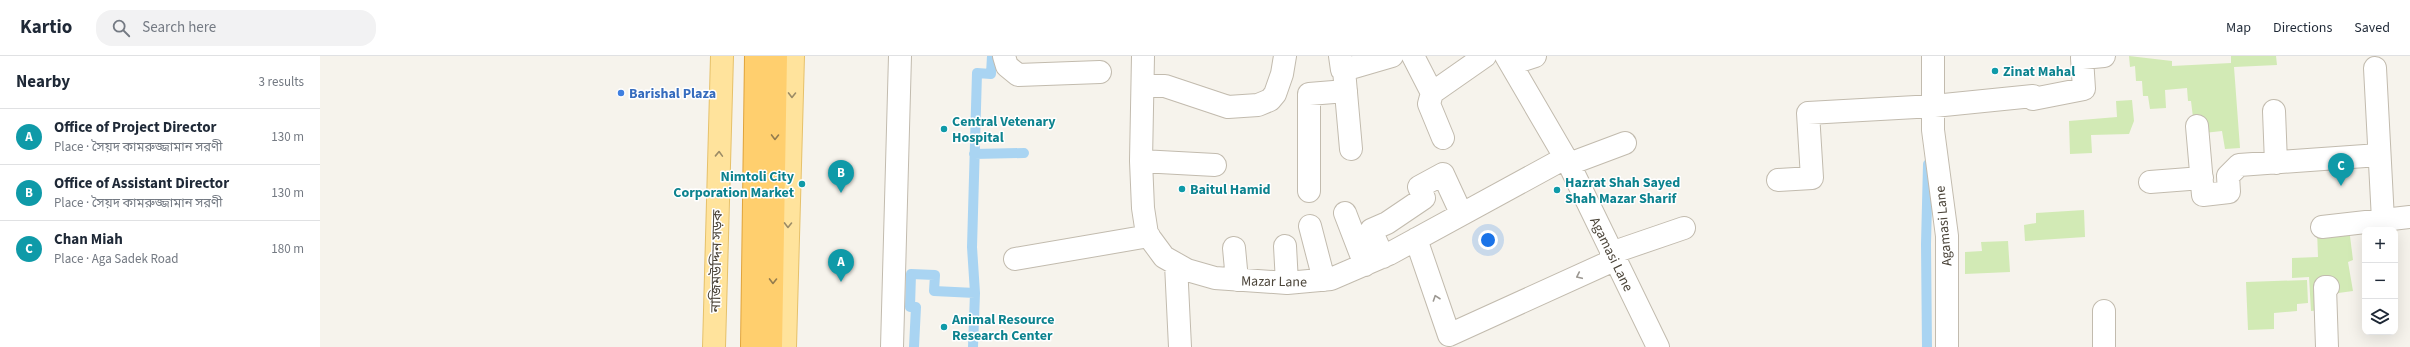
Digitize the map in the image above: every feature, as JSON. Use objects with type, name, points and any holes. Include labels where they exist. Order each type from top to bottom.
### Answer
[{"type":"highway","points":[[752,347],[756,56]]},
{"type":"highway","points":[[771,347],[776,56]]},
{"type":"main road","name":"নাজিমউদ্দিন সড়ক","points":[[714,347],[722,56]]},
{"type":"main road","points":[[785,347],[793,56]]},
{"type":"street","points":[[892,347],[900,56]]},
{"type":"street","points":[[1004,56],[1007,66],[1018,75],[1100,72]]},
{"type":"street","name":"Mazar Lane","points":[[1143,56],[1141,161],[1143,208],[1149,236],[1164,257],[1187,270],[1215,278],[1287,283],[1324,280],[1374,261],[1461,213],[1567,161],[1625,143]]},
{"type":"street","points":[[1143,86],[1165,86],[1228,107],[1258,104],[1273,98],[1280,80],[1285,56]]},
{"type":"street","points":[[1309,191],[1309,94],[1343,72],[1391,56]]},
{"type":"street","points":[[1412,56],[1432,93]]},
{"type":"street","points":[[1443,138],[1429,104],[1432,93],[1485,56]]},
{"type":"street","points":[[1508,60],[1535,56]]},
{"type":"street","name":"Agamasi Lane","points":[[1933,56],[1933,130],[1947,236],[1947,347]]},
{"type":"street","points":[[1778,180],[1812,178],[1808,112],[1934,106],[2033,96],[2033,99],[2084,88],[2082,58],[2104,56]]},
{"type":"street","name":"Agamasi Lane","points":[[1508,60],[1567,161],[1658,347]]},
{"type":"street","points":[[2375,68],[2383,220]]},
{"type":"street","points":[[1343,72],[1351,149]]},
{"type":"street","points":[[2274,111],[2276,162]]},
{"type":"street","points":[[2197,126],[2203,195],[2229,192],[2228,176],[2239,165],[2379,155]]},
{"type":"street","points":[[1141,161],[1216,165]]},
{"type":"street","points":[[1374,261],[1371,230],[1387,223],[1424,198],[1419,188],[1443,174],[1461,213]]},
{"type":"street","points":[[2150,182],[2202,178]]},
{"type":"street","points":[[1344,213],[1374,261]]},
{"type":"street","points":[[2322,227],[2410,217]]},
{"type":"street","points":[[1310,226],[1324,280]]},
{"type":"street","points":[[1416,239],[1449,335],[1613,256],[1684,228]]},
{"type":"street","points":[[1015,260],[1149,236]]},
{"type":"street","points":[[1285,246],[1287,283]]},
{"type":"street","points":[[1234,248],[1237,280]]},
{"type":"street","points":[[1176,264],[1180,347]]},
{"type":"street","points":[[2327,347],[2325,288],[2328,287]]},
{"type":"street","points":[[2104,310],[2104,347]]},
{"type":"green space","points":[[2129,56],[2172,61],[2172,66],[2231,63],[2231,56],[2276,56],[2277,65],[2234,67],[2240,148],[2225,149],[2222,131],[2195,134],[2191,101],[2188,101],[2187,88],[2165,90],[2166,108],[2150,109],[2148,96],[2143,96],[2142,81],[2136,81],[2135,66],[2130,67]]},
{"type":"green space","points":[[2132,100],[2134,121],[2129,134],[2091,135],[2092,153],[2070,154],[2069,121],[2117,117],[2116,101]]},
{"type":"green space","points":[[2084,210],[2085,237],[2025,241],[2024,225],[2036,223],[2036,213]]},
{"type":"green space","points":[[2349,228],[2353,260],[2348,262],[2353,291],[2331,294],[2322,310],[2311,311],[2309,277],[2292,278],[2292,258],[2318,257],[2317,230]]},
{"type":"green space","points":[[2008,241],[2010,272],[1965,274],[1965,252],[1982,251],[1981,242]]},
{"type":"green space","points":[[2307,280],[2308,303],[2297,304],[2297,311],[2274,313],[2274,329],[2248,330],[2246,282]]},
{"type":"waterway","points":[[973,347],[975,293],[972,247],[977,73],[991,74],[992,56]]},
{"type":"waterway","points":[[974,154],[1024,153]]},
{"type":"waterway","points":[[1927,347],[1926,244],[1928,164]]},
{"type":"waterway","points":[[914,347],[916,307],[910,307],[911,274],[935,275],[934,291],[975,293]]},
{"type":"place","name":"Zinat Mahal","points":[[1995,71]]},
{"type":"place","name":"Barishal Plaza","points":[[621,93]]},
{"type":"place","name":"Central Vetenary Hospital","points":[[944,129]]},
{"type":"place","name":"Nimtoli City Corporation Market","points":[[802,184]]},
{"type":"place","name":"Chan Miah","points":[[2341,186]]},
{"type":"place","name":"Baitul Hamid","points":[[1182,189]]},
{"type":"place","name":"Hazrat Shah Sayed Shah Mazar Sharif","points":[[1557,190]]},
{"type":"place","name":"Office of Assistant Director","points":[[841,193]]},
{"type":"place","name":"Office of Project Director","points":[[841,282]]},
{"type":"place","name":"Animal Resource Research Center","points":[[944,327]]}]
